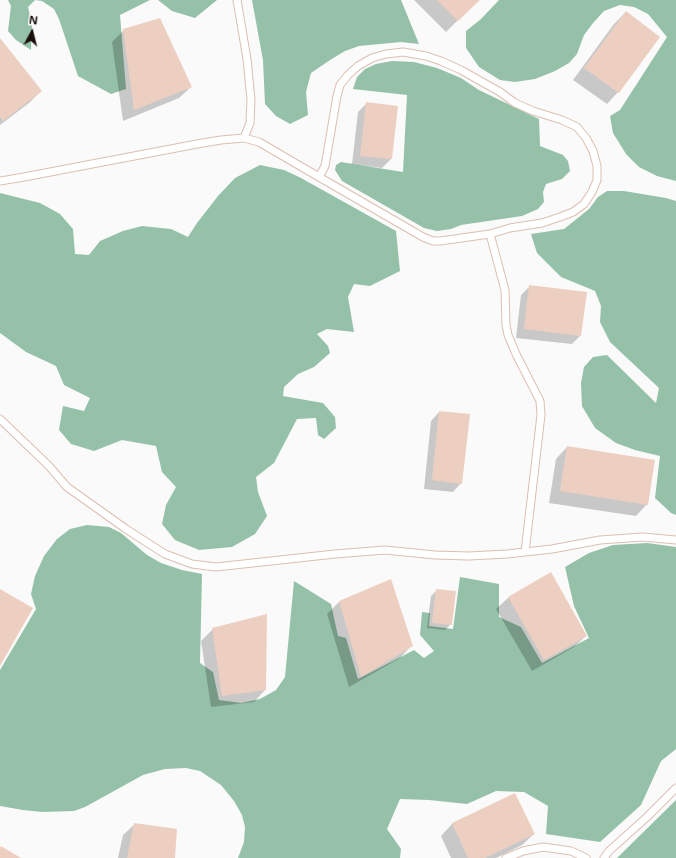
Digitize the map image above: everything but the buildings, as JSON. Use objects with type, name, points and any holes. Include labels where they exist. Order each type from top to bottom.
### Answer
[{"type":"lane","points":[[237,0],[246,51],[251,100],[250,123],[244,138]]},
{"type":"lane","points":[[0,180],[24,177],[197,144],[244,138],[258,142],[319,177],[433,241],[440,241],[490,234],[510,228],[542,223],[572,212],[584,204],[592,192],[597,180],[597,166],[593,151],[586,138],[577,127],[515,103],[500,92],[461,70],[426,56],[403,52],[386,54],[372,58],[358,66],[340,85],[325,166],[319,177]]},
{"type":"lane","points":[[490,234],[505,290],[506,325],[508,335],[540,401],[541,415],[525,552]]},
{"type":"lane","points":[[0,419],[44,461],[67,487],[158,550],[192,564],[216,567],[385,550],[435,555],[469,556],[552,549],[600,540],[643,537],[676,540]]},
{"type":"lane","points":[[604,858],[609,851],[647,817],[676,788]]},
{"type":"lane","points":[[506,858],[523,851],[543,847],[571,851],[586,858]]},
{"type":"green space","points":[[8,0],[35,0],[28,7],[32,23],[31,50],[16,40],[8,31],[11,6]]},
{"type":"green space","points":[[35,0],[150,0],[120,15],[126,89],[111,94],[78,76],[59,19],[54,9],[42,1]]},
{"type":"green space","points":[[158,0],[217,0],[195,18],[172,11]]},
{"type":"green space","points":[[252,0],[401,0],[419,44],[401,42],[359,46],[345,51],[330,60],[311,73],[306,92],[308,115],[290,124],[276,116],[265,104],[263,60]]},
{"type":"green space","points":[[499,0],[676,0],[676,181],[657,176],[639,167],[626,154],[613,133],[610,116],[620,110],[667,37],[648,14],[634,7],[620,5],[604,11],[584,35],[577,54],[569,63],[555,71],[535,79],[515,82],[500,80],[479,67],[466,48],[466,31],[481,19]]},
{"type":"green space","points":[[392,61],[414,62],[437,68],[461,78],[479,90],[539,119],[540,146],[563,155],[568,161],[570,171],[562,179],[546,184],[543,192],[544,202],[538,209],[522,216],[461,225],[451,229],[437,231],[424,228],[342,181],[335,170],[336,165],[341,162],[403,172],[407,95],[353,89],[357,77],[365,69],[376,64]]},
{"type":"green space","points":[[260,165],[284,170],[301,178],[396,231],[400,271],[370,286],[354,284],[348,297],[354,332],[327,329],[317,334],[328,346],[330,353],[314,367],[298,374],[284,387],[283,396],[323,403],[335,417],[336,428],[324,439],[318,435],[316,418],[297,419],[274,463],[256,477],[258,492],[267,516],[255,534],[232,547],[199,550],[175,540],[162,524],[166,505],[176,487],[162,472],[156,446],[122,440],[94,451],[71,444],[59,430],[63,406],[84,411],[90,398],[64,385],[56,366],[26,352],[0,333],[0,193],[40,203],[60,214],[73,229],[75,254],[89,255],[100,241],[123,231],[142,226],[171,229],[188,237],[218,196],[235,178]]},
{"type":"green space","points":[[607,191],[624,191],[676,201],[676,515],[671,513],[655,498],[660,456],[635,450],[616,443],[595,428],[582,406],[581,383],[584,367],[593,357],[607,355],[656,403],[659,388],[610,342],[600,322],[601,306],[595,291],[561,277],[537,253],[531,234],[564,229],[589,209],[598,197]]},
{"type":"green space","points":[[87,525],[109,527],[121,533],[147,555],[161,563],[182,570],[202,574],[200,663],[213,672],[219,700],[241,703],[260,699],[276,690],[285,677],[294,581],[331,604],[338,636],[346,638],[358,679],[414,650],[424,658],[434,651],[420,635],[422,612],[430,613],[429,626],[453,629],[460,577],[499,584],[499,617],[521,627],[542,663],[589,638],[574,606],[565,567],[589,553],[613,545],[647,543],[676,547],[676,749],[661,761],[641,805],[600,842],[546,834],[548,806],[524,792],[496,791],[467,804],[400,799],[387,829],[401,849],[400,858],[238,858],[244,842],[245,827],[242,815],[234,801],[221,785],[200,771],[186,768],[165,769],[143,775],[85,807],[74,811],[42,812],[0,806],[0,670],[36,609],[31,594],[35,576],[44,556],[57,539],[70,529]]},
{"type":"green space","points":[[676,800],[676,858],[617,858]]}]
